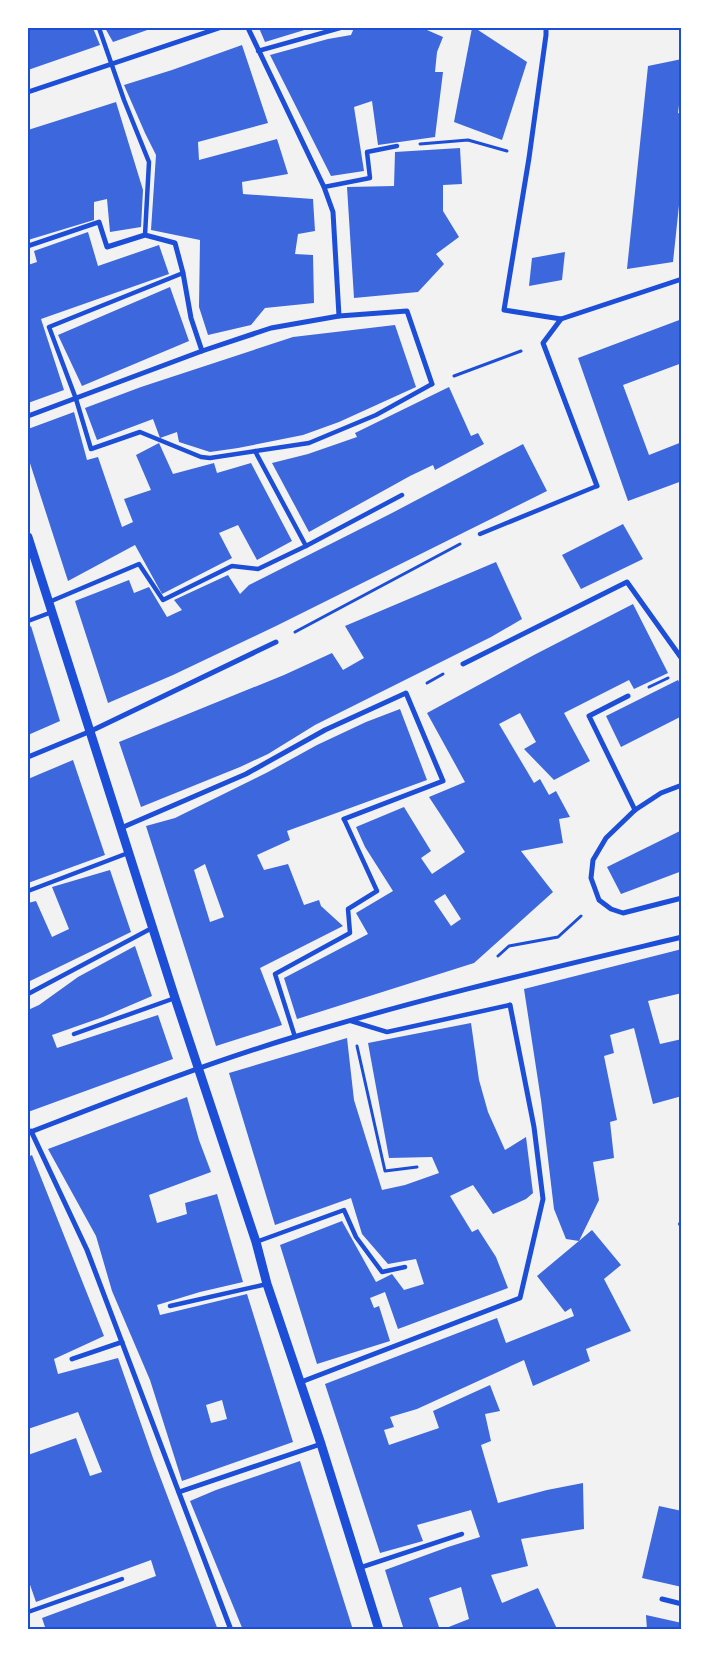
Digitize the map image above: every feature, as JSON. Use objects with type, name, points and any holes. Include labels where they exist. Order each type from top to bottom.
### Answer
[{"type":"street","points":[[98,28],[149,162],[145,235]]},
{"type":"street","points":[[28,92],[219,28]]},
{"type":"street","points":[[248,28],[324,187],[333,212],[339,316]]},
{"type":"street","points":[[258,51],[340,28]]},
{"type":"street","points":[[546,28],[504,310],[561,320],[682,279]]},
{"type":"street","points":[[324,187],[370,178],[367,152],[397,146]]},
{"type":"street","points":[[28,246],[99,222],[107,247],[145,235],[175,243],[183,273],[191,318],[202,351]]},
{"type":"street","points":[[28,416],[76,399],[202,351],[271,328],[339,316],[407,311],[432,384],[376,415],[309,443],[210,458],[201,457],[140,432],[92,449],[76,399],[48,327],[183,273]]},
{"type":"street","points":[[480,534],[597,486],[543,343],[561,320]]},
{"type":"street","points":[[256,452],[306,546]]},
{"type":"street","points":[[49,602],[139,564],[163,600],[232,566],[258,569],[402,495]]},
{"type":"street","points":[[28,537],[175,998],[256,1242],[267,1284],[322,1444],[379,1630]]},
{"type":"street","points":[[463,664],[627,582],[682,659]]},
{"type":"street","points":[[28,622],[52,612]]},
{"type":"street","points":[[28,757],[91,730],[276,642]]},
{"type":"street","points":[[121,828],[246,774],[325,730],[406,694],[443,780],[344,819],[377,891],[348,909],[350,933],[275,974],[295,1037]]},
{"type":"street","points":[[628,696],[589,716],[635,810]]},
{"type":"street","points":[[682,785],[661,793],[635,810],[606,838],[593,860],[591,878],[599,900],[610,908],[623,913],[682,898]]},
{"type":"street","points":[[28,891],[130,852]]},
{"type":"street","points":[[28,994],[153,927]]},
{"type":"street","points":[[231,1630],[87,1250],[29,1132],[199,1068],[295,1037],[499,981],[682,937]]},
{"type":"street","points":[[74,1034],[175,998]]},
{"type":"street","points":[[301,1382],[520,1298],[543,1199],[534,1128],[510,1005],[387,1032],[351,1021]]},
{"type":"street","points":[[256,1242],[344,1210],[356,1237],[382,1272],[405,1267]]},
{"type":"street","points":[[170,1306],[267,1284]]},
{"type":"street","points":[[72,1359],[122,1342]]},
{"type":"street","points":[[180,1492],[322,1444]]},
{"type":"street","points":[[359,1568],[462,1534]]},
{"type":"street","points":[[28,1612],[122,1579]]},
{"type":"street","points":[[662,1599],[682,1604]]},
{"type":"path","points":[[397,146],[468,140],[528,158]]},
{"type":"path","points":[[432,384],[543,343]]},
{"type":"path","points":[[276,642],[480,534]]},
{"type":"path","points":[[628,696],[673,675],[664,656],[675,650]]},
{"type":"path","points":[[406,694],[463,664]]},
{"type":"path","points":[[499,981],[493,960],[508,946],[558,938],[599,900]]},
{"type":"path","points":[[351,1021],[385,1171],[417,1167]]},
{"type":"building","points":[[28,28],[93,28],[100,45],[28,70]]},
{"type":"building","points":[[105,28],[153,28],[113,42]]},
{"type":"building","points":[[259,28],[311,28],[265,42]]},
{"type":"building","points":[[354,28],[429,28],[427,30],[443,37],[437,52],[435,72],[443,72],[435,137],[378,145],[372,101],[354,107],[364,171],[331,176],[270,55],[328,39],[351,35]]},
{"type":"building","points":[[472,28],[475,28],[527,62],[502,140],[454,122]]},
{"type":"building","points":[[242,45],[268,123],[198,142],[199,160],[277,139],[288,174],[242,182],[243,194],[313,199],[315,231],[298,234],[295,254],[313,255],[314,303],[265,308],[251,325],[208,335],[199,307],[200,240],[151,230],[156,155],[124,85]]},
{"type":"building","points":[[682,59],[682,82],[678,113],[682,114],[682,177],[673,262],[627,269],[648,66]]},
{"type":"building","points":[[116,102],[143,190],[141,227],[110,232],[107,199],[94,202],[94,220],[28,240],[28,130]]},
{"type":"building","points":[[460,148],[462,184],[443,185],[443,211],[459,237],[436,254],[444,264],[418,292],[354,298],[347,187],[394,186],[395,152]]},
{"type":"building","points":[[88,232],[98,266],[159,245],[169,274],[41,319],[64,390],[28,403],[28,265],[37,262],[34,251]]},
{"type":"building","points":[[565,252],[562,280],[529,286],[532,258]]},
{"type":"building","points":[[170,287],[189,341],[82,386],[58,335]]},
{"type":"building","points":[[682,319],[682,363],[623,385],[649,455],[682,442],[682,481],[628,501],[578,358]]},
{"type":"building","points":[[395,325],[416,387],[339,422],[303,435],[210,452],[179,442],[177,432],[160,438],[153,419],[97,440],[85,408],[141,387],[293,337]]},
{"type":"building","points":[[449,387],[471,436],[478,433],[484,444],[435,470],[433,465],[410,476],[309,532],[272,463],[308,454],[357,437],[355,433]]},
{"type":"building","points":[[74,412],[87,460],[98,457],[122,527],[133,522],[124,499],[151,490],[136,455],[159,443],[173,474],[214,463],[217,473],[251,463],[292,541],[257,560],[238,525],[219,533],[232,558],[162,594],[135,545],[68,581],[28,457],[28,429]]},
{"type":"building","points":[[523,444],[547,491],[276,626],[173,675],[108,703],[75,601],[129,580],[134,593],[149,587],[167,617],[182,610],[174,600],[228,575],[240,594],[249,585]]},
{"type":"building","points":[[623,524],[643,559],[581,589],[562,555]]},
{"type":"building","points":[[496,562],[522,619],[491,637],[315,725],[268,754],[141,807],[119,742],[284,675],[332,653],[343,670],[364,658],[345,626]]},
{"type":"building","points":[[633,604],[668,673],[634,689],[629,680],[564,713],[590,761],[554,780],[524,749],[536,742],[520,713],[499,724],[534,783],[540,779],[549,795],[556,791],[570,817],[559,819],[563,843],[521,851],[553,892],[474,963],[297,1019],[284,978],[368,934],[356,913],[393,891],[365,847],[356,827],[404,807],[431,851],[421,858],[432,874],[465,852],[429,797],[465,782],[427,713]],"holes":[[[445,894],[461,919],[451,926],[434,901]]]},
{"type":"building","points":[[31,626],[60,721],[28,735],[28,628]]},
{"type":"building","points":[[678,680],[682,687],[682,716],[621,747],[606,716]]},
{"type":"building","points":[[400,709],[427,780],[287,831],[290,840],[257,855],[264,870],[288,864],[304,905],[319,900],[321,906],[343,926],[260,968],[282,1025],[216,1046],[146,826],[175,818],[366,722]],"holes":[[[205,864],[224,917],[210,922],[194,870]]]},
{"type":"building","points":[[73,760],[105,855],[28,883],[28,779]]},
{"type":"building","points":[[682,830],[682,871],[621,894],[607,867]]},
{"type":"building","points":[[110,870],[131,932],[28,982],[28,903],[36,901],[52,937],[69,929],[52,887]]},
{"type":"building","points":[[135,946],[152,996],[103,1017],[52,1035],[57,1048],[158,1015],[173,1059],[28,1112],[28,1010],[39,1005],[78,977]]},
{"type":"building","points":[[682,949],[682,993],[648,1001],[660,1044],[682,1039],[682,1096],[653,1104],[634,1028],[610,1035],[614,1053],[604,1056],[617,1120],[610,1122],[614,1158],[593,1162],[599,1200],[579,1241],[566,1239],[554,1209],[541,1100],[524,989]]},
{"type":"building","points":[[471,1023],[479,1080],[488,1112],[505,1150],[526,1137],[533,1193],[526,1199],[493,1214],[473,1185],[450,1196],[472,1232],[478,1229],[496,1257],[508,1288],[398,1329],[385,1292],[370,1298],[374,1308],[379,1306],[390,1341],[317,1364],[280,1245],[342,1221],[376,1282],[392,1274],[404,1290],[424,1284],[416,1259],[388,1264],[362,1234],[351,1198],[275,1225],[229,1073],[347,1038],[354,1100],[382,1190],[405,1185],[439,1173],[432,1157],[389,1158],[368,1043]]},
{"type":"building","points":[[187,1097],[199,1140],[211,1172],[149,1195],[157,1223],[187,1214],[185,1203],[217,1194],[243,1282],[157,1305],[160,1315],[247,1294],[293,1442],[182,1481],[150,1380],[112,1291],[96,1236],[48,1149]],"holes":[[[222,1400],[227,1419],[211,1423],[206,1405]]]},
{"type":"building","points":[[32,1155],[104,1336],[54,1359],[58,1374],[118,1358],[153,1458],[218,1630],[46,1630],[42,1618],[156,1576],[151,1560],[36,1602],[28,1579],[28,1455],[76,1438],[90,1476],[102,1472],[78,1412],[28,1429],[28,1157]]},
{"type":"building","points":[[592,1230],[621,1265],[604,1279],[631,1331],[586,1349],[590,1361],[533,1386],[524,1360],[417,1409],[390,1417],[394,1427],[384,1430],[389,1445],[439,1428],[433,1411],[490,1385],[500,1411],[485,1414],[491,1441],[481,1445],[498,1503],[583,1483],[584,1529],[521,1539],[528,1566],[491,1575],[502,1603],[538,1588],[557,1629],[441,1630],[469,1619],[461,1587],[429,1598],[440,1630],[404,1630],[385,1570],[480,1537],[471,1510],[417,1525],[423,1541],[380,1553],[325,1384],[497,1318],[506,1343],[574,1316],[571,1308],[565,1312],[537,1276]]},
{"type":"building","points":[[300,1461],[353,1630],[243,1630],[190,1501]]},
{"type":"building","points":[[659,1506],[682,1511],[682,1587],[642,1578]]},
{"type":"building","points":[[646,1615],[682,1623],[682,1630],[647,1630]]}]
